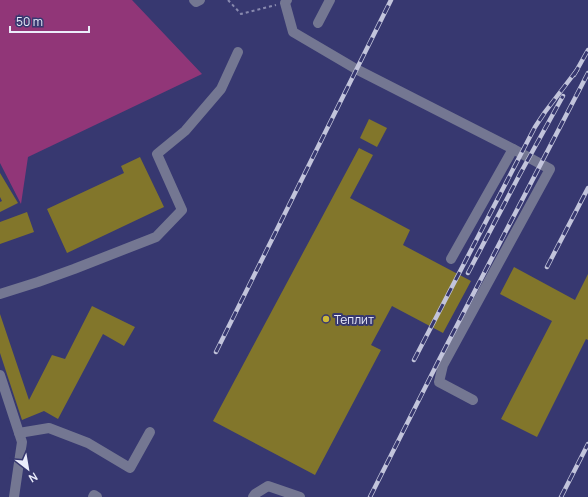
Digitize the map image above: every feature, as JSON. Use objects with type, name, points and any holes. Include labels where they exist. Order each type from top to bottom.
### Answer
[{"type":"lane","points":[[194,0],[196,2],[200,0]]},
{"type":"lane","points":[[318,23],[330,0]]},
{"type":"lane","points":[[286,2],[293,32],[356,69],[550,169],[443,366],[439,382],[473,400]]},
{"type":"lane","points":[[0,294],[74,269],[156,237],[161,232],[182,210],[157,154],[185,132],[222,89],[238,52]]},
{"type":"lane","points":[[451,259],[513,149]]},
{"type":"lane","points":[[0,375],[22,442],[14,497]]},
{"type":"lane","points":[[19,434],[49,428],[88,443],[130,468],[150,432]]},
{"type":"lane","points":[[253,497],[255,494],[268,486],[300,497]]},
{"type":"lane","points":[[93,497],[94,495],[97,497]]},
{"type":"path","points":[[228,0],[241,14],[286,2]]},
{"type":"shaded area","points":[[0,0],[132,0],[202,74],[28,157],[21,204],[0,163]]},
{"type":"building","points":[[369,119],[387,128],[377,147],[360,138]]},
{"type":"building","name":"Теплит","points":[[359,148],[373,155],[350,198],[410,230],[403,245],[471,281],[443,333],[392,306],[371,345],[381,350],[315,475],[213,421]]},
{"type":"building","points":[[140,157],[164,207],[67,253],[47,209],[124,173],[121,166]]},
{"type":"building","points":[[0,173],[18,203],[0,212],[0,202],[2,201],[0,197]]},
{"type":"building","points":[[27,212],[34,232],[0,244],[0,222]]},
{"type":"building","points":[[514,267],[575,300],[588,274],[588,340],[586,339],[537,437],[501,419],[552,321],[500,294]]},
{"type":"building","points":[[92,306],[135,327],[124,346],[103,334],[58,419],[44,411],[22,420],[0,353],[0,314],[29,400],[52,355],[65,359]]},
{"type":"railway","points":[[216,352],[391,0]]},
{"type":"railway","points":[[574,75],[588,50]]},
{"type":"railway","points":[[414,360],[535,127],[577,70]]},
{"type":"railway","points":[[370,497],[440,358],[588,73]]},
{"type":"railway","points":[[468,273],[563,96]]},
{"type":"railway","points":[[547,267],[588,188]]},
{"type":"railway","points":[[561,497],[588,444]]},
{"type":"place","name":"Теплит","points":[[326,319]]}]
